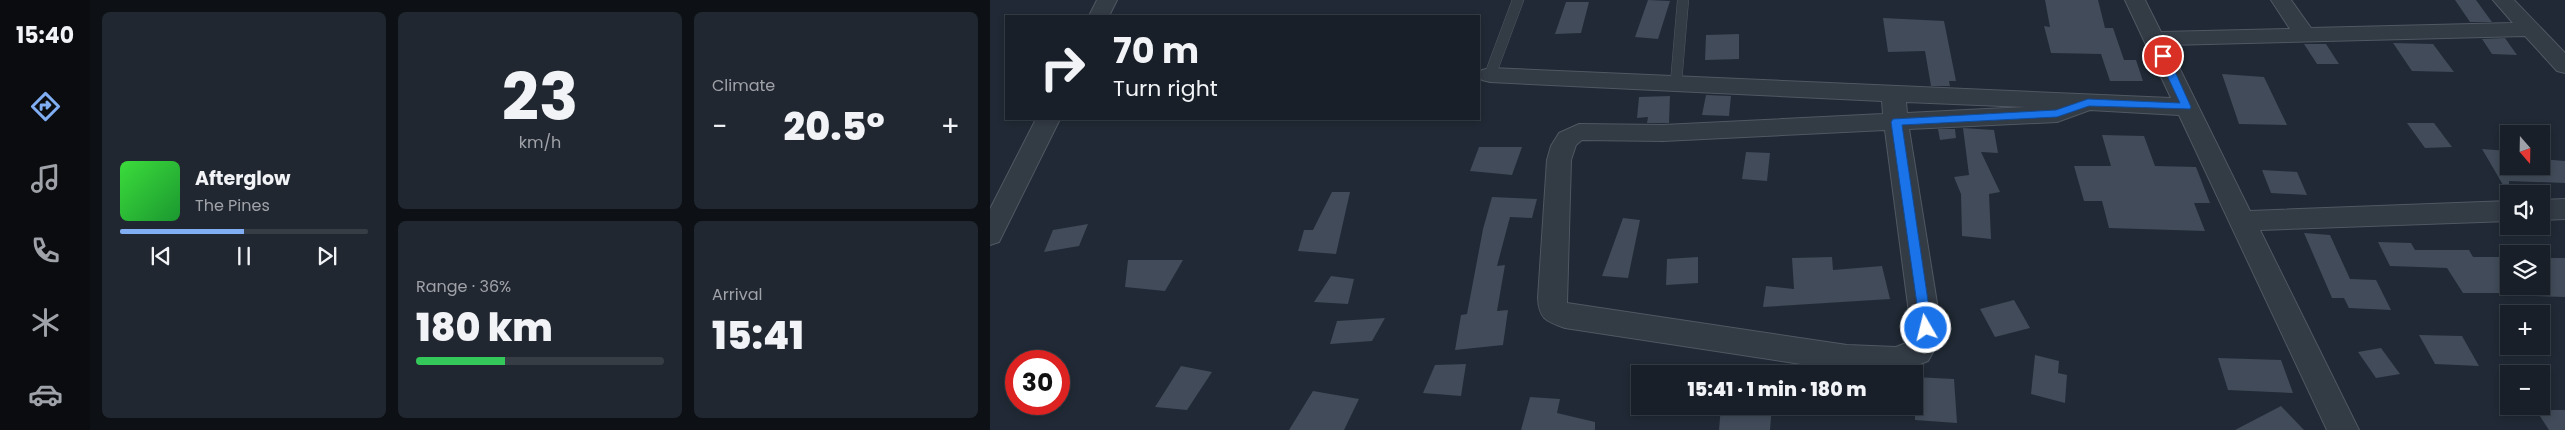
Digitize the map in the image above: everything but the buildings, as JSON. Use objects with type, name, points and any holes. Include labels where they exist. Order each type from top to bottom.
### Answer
[{"type":"street","points":[[1100,15],[1107,0]]},
{"type":"street","points":[[2135,0],[2343,430]]},
{"type":"street","points":[[2281,0],[2304,34]]},
{"type":"street","points":[[2503,0],[2565,66]]},
{"type":"street","points":[[2155,39],[2530,29]]},
{"type":"street","points":[[1490,75],[2186,107]]},
{"type":"street","points":[[1893,93],[1896,122],[1926,328],[1922,344],[1917,352],[1896,360],[1846,358],[1565,316],[1554,310],[1552,298],[1559,160],[1564,141],[1571,135],[1579,132],[1663,133],[1896,122],[2057,114],[2088,102]]},
{"type":"street","points":[[990,235],[1048,120]]},
{"type":"street","points":[[2550,210],[2565,209]]},
{"type":"street","points":[[2243,221],[2500,211]]},
{"type":"lane","points":[[1490,75],[1518,0]]},
{"type":"lane","points":[[1676,83],[1683,0]]},
{"type":"route","points":[[1926,328],[1896,122],[2057,114],[2088,102],[2186,107],[2163,56]]}]
